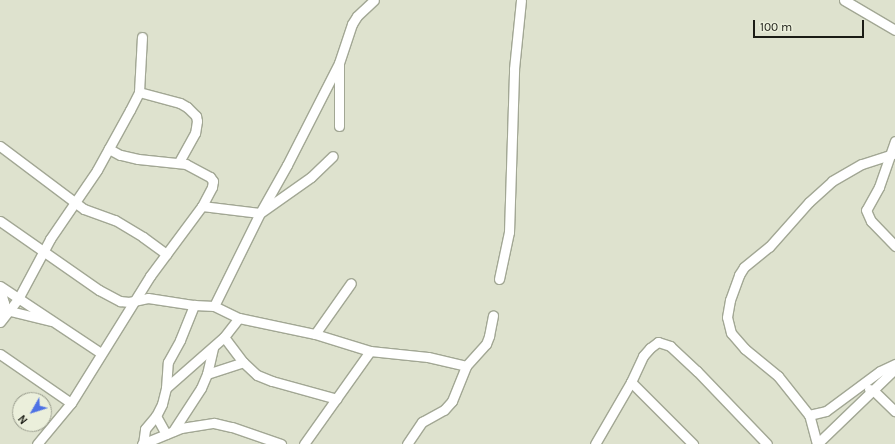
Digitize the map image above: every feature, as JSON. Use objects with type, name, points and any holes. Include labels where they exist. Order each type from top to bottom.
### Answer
[{"type":"street","points":[[214,306],[260,213],[287,165],[339,63],[352,24],[357,16],[374,0]]},
{"type":"street","points":[[499,279],[509,232],[514,69],[521,0]]},
{"type":"street","points":[[844,0],[895,30]]},
{"type":"street","points":[[1,321],[18,299],[43,250],[76,203],[109,149],[139,92],[142,37]]},
{"type":"street","points":[[339,63],[340,126]]},
{"type":"street","points":[[139,92],[180,103],[187,107],[196,116],[197,121],[195,133],[179,162]]},
{"type":"street","points":[[0,146],[76,203],[90,212],[116,220],[166,254]]},
{"type":"street","points":[[894,148],[879,187],[866,210],[871,221],[895,246]]},
{"type":"street","points":[[894,148],[832,181],[809,202],[769,247],[744,267],[730,300],[727,317],[731,333],[737,341],[778,376],[809,414],[817,444],[874,391],[895,369]]},
{"type":"street","points":[[37,444],[71,403],[101,353],[166,254],[202,206],[212,187],[213,181],[206,174],[179,162],[134,159],[109,149]]},
{"type":"street","points":[[202,206],[260,213],[311,177],[333,156]]},
{"type":"street","points":[[0,221],[111,297],[124,302],[148,298],[194,305],[214,306],[239,318],[315,334],[370,351],[428,357],[466,366]]},
{"type":"street","points":[[315,334],[351,283]]},
{"type":"street","points":[[0,288],[56,322],[101,353]]},
{"type":"street","points":[[0,288],[4,303],[1,321]]},
{"type":"street","points":[[142,444],[145,429],[156,416],[162,404],[166,388],[168,362],[180,340],[194,305]]},
{"type":"street","points":[[10,311],[56,322]]},
{"type":"street","points":[[407,444],[422,422],[444,410],[452,401],[466,366],[486,344],[493,315]]},
{"type":"street","points":[[166,388],[213,348],[239,318]]},
{"type":"street","points":[[224,337],[249,370],[264,379],[336,399]]},
{"type":"street","points":[[595,444],[631,382],[639,364],[650,348],[658,342],[670,346],[697,371],[767,444]]},
{"type":"street","points":[[170,432],[194,399],[207,374],[213,348]]},
{"type":"street","points":[[304,444],[370,351]]},
{"type":"street","points":[[0,354],[71,403]]},
{"type":"street","points":[[207,374],[242,362]]},
{"type":"street","points":[[809,414],[826,411],[880,371],[895,364]]},
{"type":"street","points":[[631,382],[693,444]]},
{"type":"street","points":[[860,386],[874,391],[895,411]]},
{"type":"street","points":[[156,416],[170,432]]},
{"type":"street","points":[[142,444],[170,432],[192,425],[214,423],[232,427],[281,444]]}]
